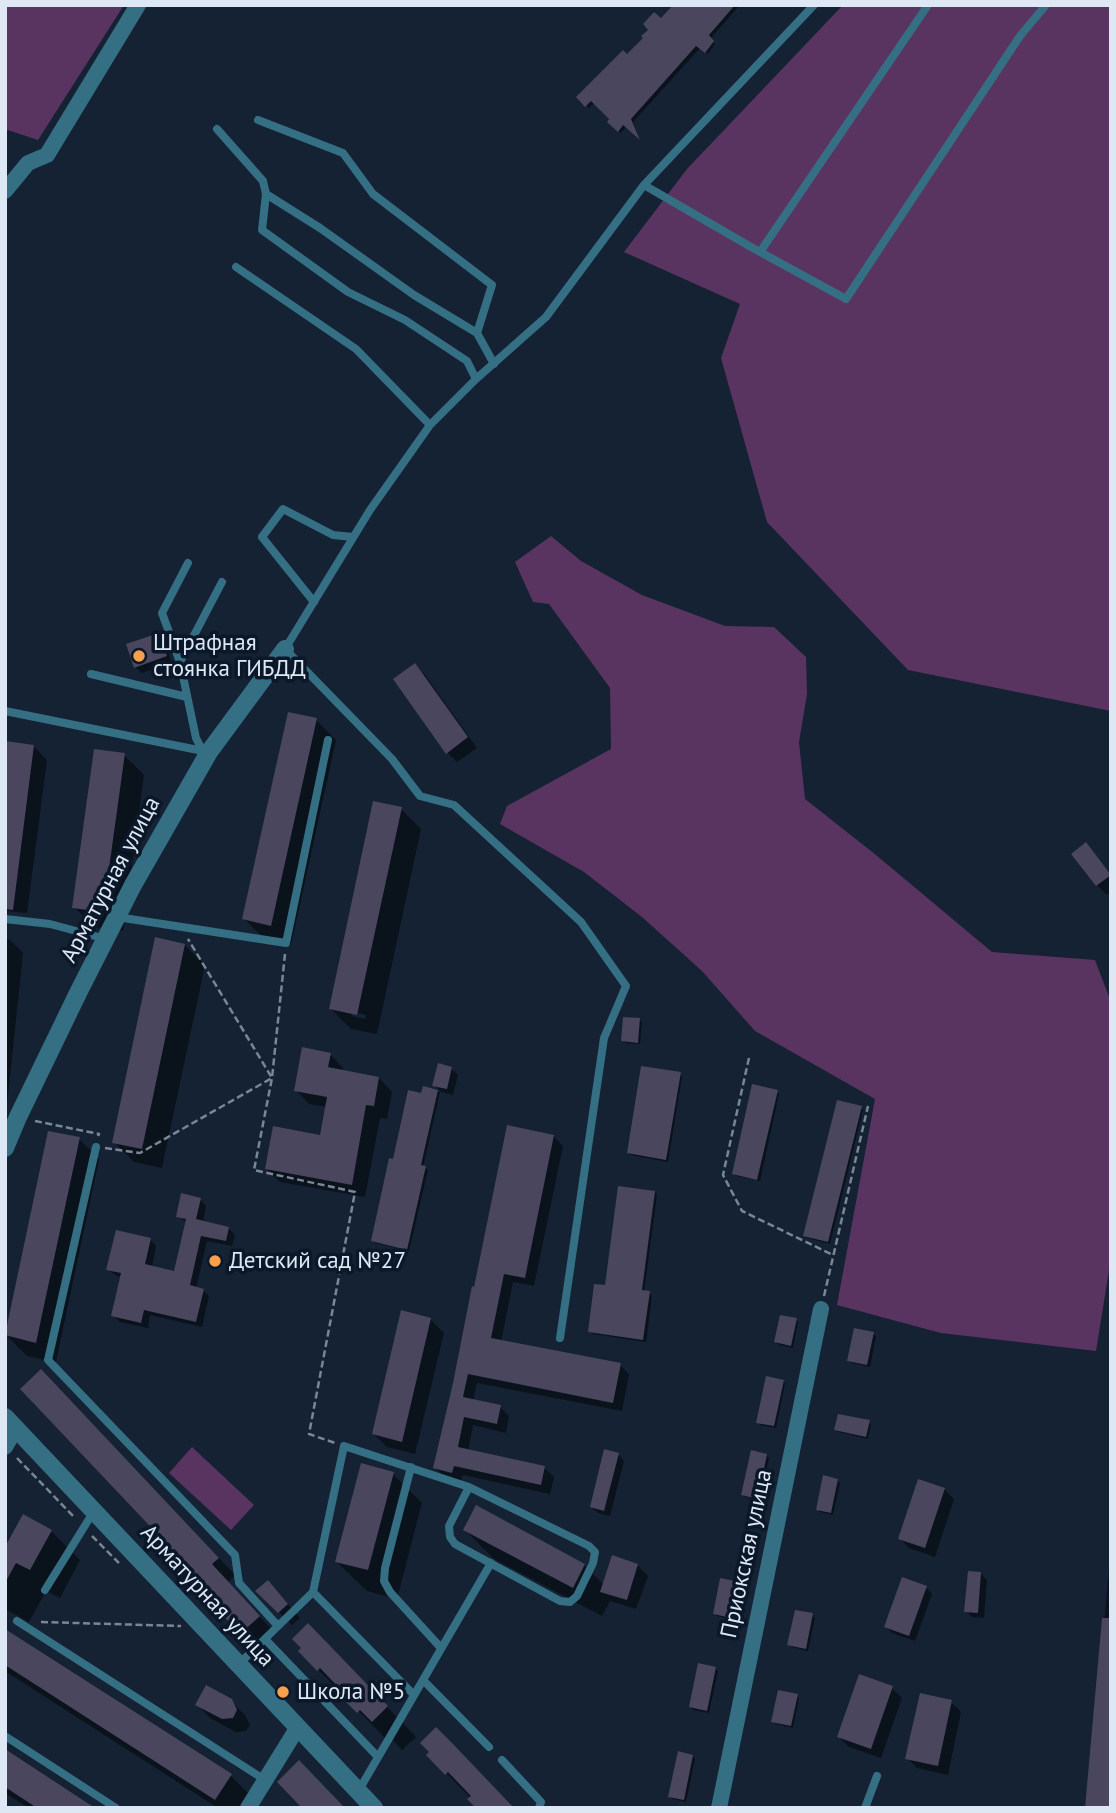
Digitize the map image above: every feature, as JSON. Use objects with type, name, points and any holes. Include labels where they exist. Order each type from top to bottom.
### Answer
[{"type":"street","points":[[5,191],[29,163],[47,155],[138,5]]},
{"type":"street","name":"Арматурная улица","points":[[5,1148],[12,1116],[117,917],[209,752],[285,649]]},
{"type":"street","name":"Приокская улица","points":[[719,1808],[821,1309]]},
{"type":"street","points":[[5,1447],[11,1423]]},
{"type":"street","name":"Арматурная улица","points":[[11,1423],[374,1808]]},
{"type":"street","points":[[248,1808],[298,1727]]},
{"type":"lane","points":[[560,1338],[604,1038],[626,986],[582,922],[454,805],[420,796],[392,759],[285,649],[353,537],[430,425],[476,379],[546,317],[644,185],[814,5]]},
{"type":"lane","points":[[760,252],[928,5]]},
{"type":"lane","points":[[644,185],[846,299],[1020,36],[1045,5]]},
{"type":"lane","points":[[258,120],[343,153],[373,194],[492,285],[477,333]]},
{"type":"lane","points":[[217,129],[263,181],[266,194],[262,230],[348,292],[405,320],[467,361],[476,379]]},
{"type":"lane","points":[[266,194],[320,228],[414,295],[477,333],[494,364]]},
{"type":"lane","points":[[236,267],[356,349],[430,425]]},
{"type":"lane","points":[[314,602],[262,537],[283,509],[333,535],[353,537]]},
{"type":"lane","points":[[188,563],[162,613],[180,662],[198,743],[209,752]]},
{"type":"lane","points":[[180,662],[222,582]]},
{"type":"lane","points":[[90,674],[187,696]]},
{"type":"lane","points":[[5,711],[209,752]]},
{"type":"lane","points":[[117,917],[286,943],[328,740]]},
{"type":"lane","points":[[5,919],[50,924],[106,939]]},
{"type":"lane","points":[[96,1147],[48,1360],[235,1555],[239,1583],[278,1626]]},
{"type":"lane","points":[[239,1665],[313,1592],[344,1446],[469,1486],[589,1546],[595,1552],[593,1563],[577,1596],[570,1602],[560,1601],[455,1544],[450,1537],[449,1527],[469,1486]]},
{"type":"lane","points":[[411,1467],[384,1581],[390,1592],[441,1648]]},
{"type":"lane","points":[[45,1590],[94,1511]]},
{"type":"lane","points":[[359,1791],[491,1563]]},
{"type":"lane","points":[[313,1592],[414,1695]]},
{"type":"lane","points":[[17,1621],[265,1780]]},
{"type":"lane","points":[[265,1639],[378,1758]]},
{"type":"lane","points":[[423,1680],[489,1747]]},
{"type":"lane","points":[[5,1736],[116,1808]]},
{"type":"lane","points":[[502,1760],[541,1802],[539,1808]]},
{"type":"lane","points":[[865,1808],[877,1776]]},
{"type":"path","points":[[180,927],[272,1078]]},
{"type":"path","points":[[286,943],[272,1078],[254,1170],[355,1192],[309,1434],[344,1446]]},
{"type":"path","points":[[749,1058],[723,1175],[742,1211],[833,1255]]},
{"type":"path","points":[[12,1116],[99,1134],[96,1147],[140,1153],[272,1078]]},
{"type":"path","points":[[821,1309],[868,1105]]},
{"type":"path","points":[[17,1621],[181,1626]]},
{"type":"shaded area","points":[[5,5],[124,5],[38,140],[5,129]]},
{"type":"shaded area","points":[[843,5],[1111,5],[1111,711],[908,670],[767,522],[721,358],[740,304],[624,252],[687,169]]},
{"type":"shaded area","points":[[551,536],[581,561],[642,595],[725,626],[774,627],[806,657],[807,694],[799,742],[805,799],[992,952],[1095,960],[1111,1002],[1111,1258],[1096,1351],[941,1333],[837,1305],[875,1099],[755,1031],[702,971],[642,917],[584,872],[500,824],[507,806],[611,749],[610,688],[549,604],[533,602],[515,562]]},
{"type":"shaded area","points":[[192,1447],[254,1505],[231,1530],[169,1473]]},
{"type":"building","points":[[673,5],[735,5],[709,35],[714,41],[705,53],[696,46],[631,119],[640,140],[623,125],[618,132],[591,101],[585,107],[576,97],[623,50],[627,54],[643,38],[641,36],[648,30],[643,24],[654,12],[661,18]]},
{"type":"building","points":[[159,633],[167,656],[134,668],[126,644]]},
{"type":"building","points":[[415,663],[468,737],[446,754],[393,679]]},
{"type":"building","points":[[288,712],[317,718],[271,926],[242,919]]},
{"type":"building","points":[[5,741],[34,745],[13,910],[5,909]]},
{"type":"building","points":[[94,749],[125,753],[103,912],[72,908]]},
{"type":"building","points":[[373,801],[402,807],[357,1015],[329,1009]]},
{"type":"building","points":[[1086,842],[1111,875],[1096,886],[1071,854]]},
{"type":"building","points":[[155,937],[185,944],[142,1149],[112,1143]]},
{"type":"building","points":[[623,1017],[640,1018],[638,1043],[621,1041]]},
{"type":"building","points":[[302,1047],[331,1053],[328,1067],[379,1077],[374,1106],[366,1105],[352,1185],[265,1169],[273,1126],[320,1135],[327,1097],[294,1091]]},
{"type":"building","points":[[438,1063],[452,1067],[447,1089],[432,1086]]},
{"type":"building","points":[[641,1066],[681,1072],[666,1160],[627,1153]]},
{"type":"building","points":[[752,1084],[778,1090],[757,1180],[732,1174]]},
{"type":"building","points":[[423,1086],[438,1090],[421,1165],[426,1166],[407,1250],[371,1241],[389,1158],[393,1159],[408,1090],[421,1093]]},
{"type":"building","points":[[837,1100],[862,1106],[828,1242],[803,1236]]},
{"type":"building","points":[[507,1125],[554,1135],[525,1278],[504,1274],[491,1338],[621,1363],[613,1403],[468,1374],[463,1397],[501,1405],[497,1424],[464,1417],[458,1447],[545,1466],[541,1485],[454,1466],[452,1473],[433,1468]]},
{"type":"building","points":[[48,1131],[80,1137],[36,1343],[5,1335]]},
{"type":"building","points":[[618,1186],[655,1191],[642,1290],[650,1291],[643,1340],[588,1332],[594,1284],[605,1285]]},
{"type":"building","points":[[181,1193],[201,1198],[196,1219],[229,1227],[226,1241],[201,1236],[190,1285],[204,1289],[196,1322],[144,1310],[141,1323],[111,1316],[121,1273],[106,1270],[116,1230],[151,1238],[145,1264],[174,1271],[186,1219],[176,1217]]},
{"type":"building","points":[[401,1310],[431,1318],[402,1442],[372,1434]]},
{"type":"building","points":[[780,1315],[797,1318],[791,1346],[774,1342]]},
{"type":"building","points":[[854,1328],[874,1332],[867,1365],[847,1361]]},
{"type":"building","points":[[41,1369],[219,1558],[212,1564],[260,1616],[240,1634],[194,1584],[200,1579],[20,1389]]},
{"type":"building","points":[[766,1376],[784,1380],[774,1426],[756,1423]]},
{"type":"building","points":[[838,1414],[870,1420],[866,1437],[834,1430]]},
{"type":"building","points":[[604,1449],[619,1453],[604,1511],[590,1507]]},
{"type":"building","points":[[751,1450],[767,1454],[758,1499],[741,1495]]},
{"type":"building","points":[[361,1463],[394,1472],[368,1570],[335,1562]]},
{"type":"building","points":[[823,1475],[838,1479],[831,1513],[816,1510]]},
{"type":"building","points":[[918,1479],[945,1488],[925,1548],[898,1539]]},
{"type":"building","points":[[476,1505],[585,1564],[573,1588],[463,1530]]},
{"type":"building","points":[[23,1514],[52,1530],[30,1570],[16,1563],[5,1583],[5,1547]]},
{"type":"building","points":[[612,1555],[638,1564],[627,1600],[600,1592]]},
{"type":"building","points":[[968,1571],[981,1572],[978,1613],[964,1612]]},
{"type":"building","points":[[902,1577],[927,1586],[909,1636],[884,1627]]},
{"type":"building","points":[[720,1578],[735,1581],[727,1617],[713,1614]]},
{"type":"building","points":[[268,1580],[288,1604],[278,1613],[255,1591]]},
{"type":"building","points":[[795,1610],[813,1613],[806,1649],[787,1645]]},
{"type":"building","points":[[1102,1618],[1111,1618],[1111,1808],[1085,1808]]},
{"type":"building","points":[[308,1623],[388,1706],[372,1722],[360,1710],[357,1713],[339,1695],[342,1691],[320,1668],[317,1671],[298,1651],[301,1648],[292,1639]]},
{"type":"building","points":[[5,1629],[232,1774],[215,1800],[5,1665]]},
{"type":"building","points":[[698,1663],[716,1667],[707,1711],[689,1707]]},
{"type":"building","points":[[859,1674],[893,1686],[871,1749],[837,1737]]},
{"type":"building","points":[[206,1685],[232,1699],[237,1710],[233,1718],[222,1719],[195,1705]]},
{"type":"building","points":[[778,1690],[798,1694],[791,1726],[771,1722]]},
{"type":"building","points":[[920,1693],[952,1700],[938,1766],[905,1759]]},
{"type":"building","points":[[436,1727],[514,1808],[476,1808],[467,1799],[471,1796],[448,1772],[445,1775],[426,1755],[429,1752],[420,1743]]},
{"type":"building","points":[[5,1749],[95,1808],[37,1808],[5,1787]]},
{"type":"building","points":[[678,1751],[693,1755],[684,1800],[668,1797]]},
{"type":"building","points":[[299,1760],[345,1808],[302,1808],[277,1782]]},
{"type":"place","name":"Штрафная стоянка ГИБДД","points":[[139,656]]},
{"type":"place","name":"Детский сад №27","points":[[215,1261]]},
{"type":"place","name":"Школа №5","points":[[283,1692]]}]
